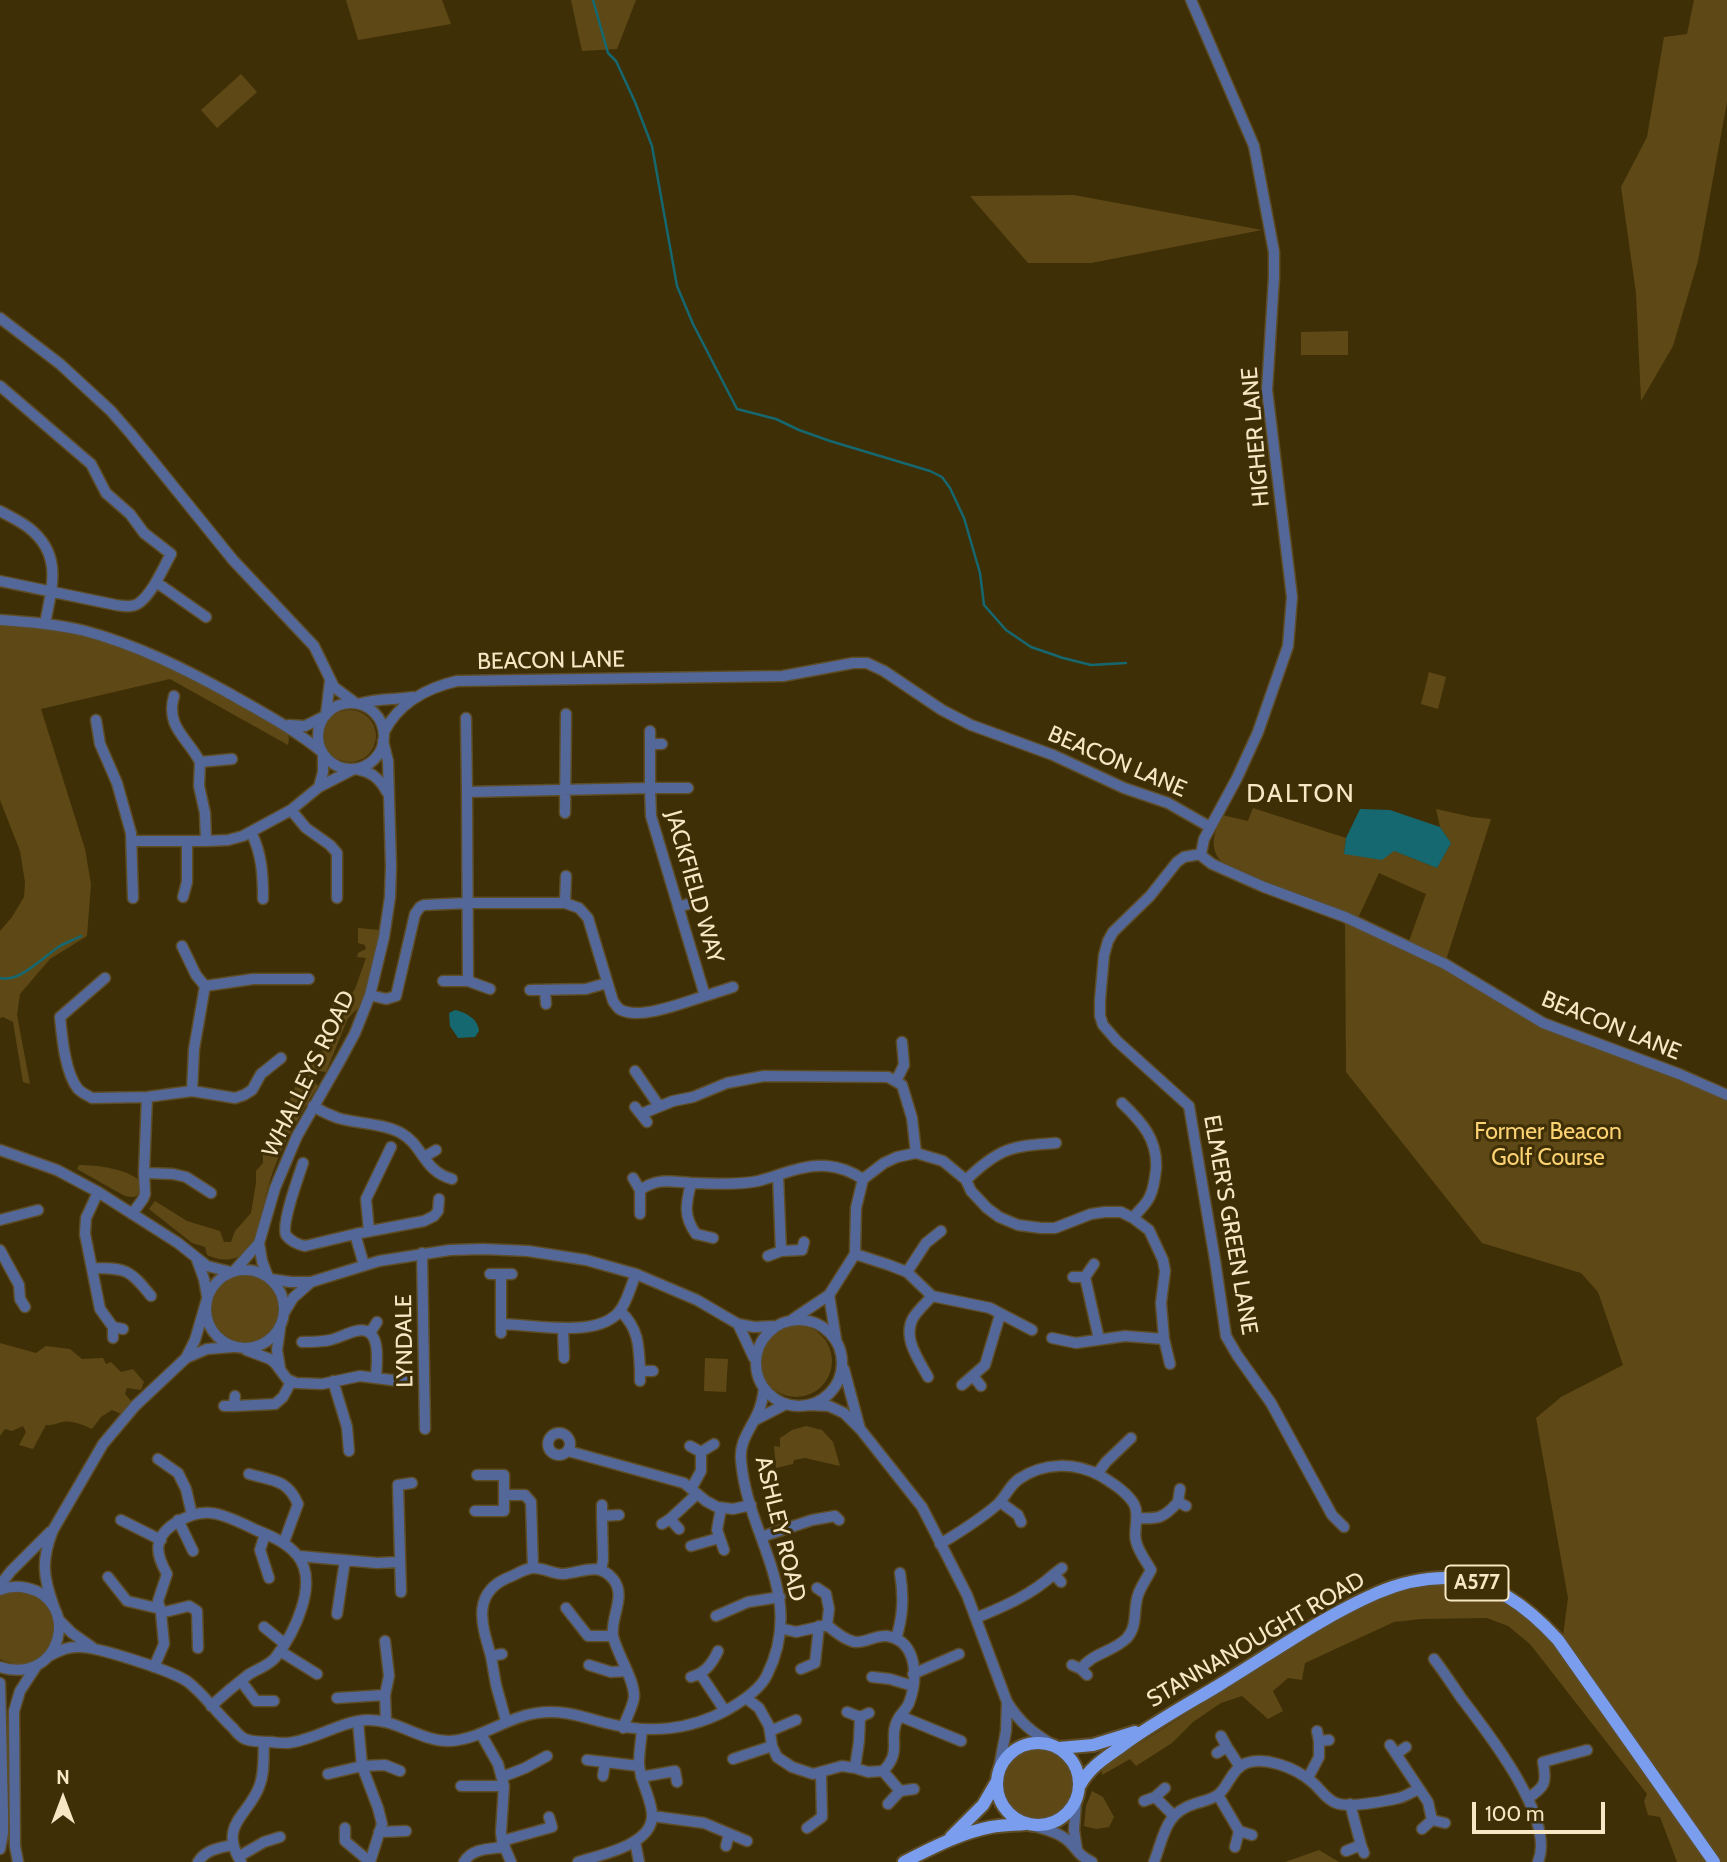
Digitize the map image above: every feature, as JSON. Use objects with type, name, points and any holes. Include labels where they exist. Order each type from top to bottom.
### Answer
[{"type":"main road","name":"STANNANOUGHT ROAD","points":[[1080,1785],[1092,1768],[1145,1728],[1355,1603],[1413,1582],[1445,1578],[1466,1580],[1505,1594],[1524,1607],[1558,1640],[1714,1862]]},
{"type":"main road","name":"STANNANOUGHT ROAD","points":[[1056,1747],[1093,1745],[1145,1728]]},
{"type":"main road","name":"A577","points":[[947,1841],[983,1805],[1010,1754],[1019,1747],[1030,1744],[1042,1743],[1056,1747]]},
{"type":"main road","points":[[1056,1747],[1068,1755],[1074,1764],[1080,1785]]},
{"type":"main road","points":[[998,1777],[998,1795],[1004,1807],[1013,1817],[1030,1825]]},
{"type":"main road","name":"A577","points":[[904,1862],[947,1841],[992,1827],[1044,1825],[1057,1821],[1068,1813],[1076,1802],[1080,1785]]},
{"type":"street","name":"HIGHER LANE","points":[[1191,0],[1254,146],[1274,251],[1275,277],[1267,390],[1292,597],[1288,646],[1258,732],[1210,827]]},
{"type":"street","points":[[0,318],[60,364],[111,411],[233,560],[314,646],[330,681],[339,692],[369,708],[381,723],[384,736],[380,751],[374,759],[319,787],[291,810],[251,832],[228,840],[132,841]]},
{"type":"street","points":[[0,386],[91,464],[106,493],[130,514],[144,533],[171,554],[156,582],[140,603],[131,606],[0,581]]},
{"type":"street","points":[[0,511],[28,527],[47,545],[52,564],[51,591],[45,624]]},
{"type":"street","points":[[156,582],[206,617]]},
{"type":"street","points":[[0,620],[45,624],[86,632],[153,655],[285,725],[336,766],[375,775],[389,795]]},
{"type":"street","name":"BEACON LANE","points":[[384,736],[399,709],[441,685],[457,681],[783,676],[853,663],[867,663],[964,722],[1053,755],[1124,788],[1168,803],[1210,827]]},
{"type":"street","points":[[319,787],[323,772],[317,734],[325,715],[330,681]]},
{"type":"street","points":[[174,695],[171,711],[174,722],[200,762],[199,786],[205,813],[206,841]]},
{"type":"street","name":"BEACON LANE","points":[[356,703],[421,695]]},
{"type":"street","points":[[285,725],[305,726],[342,704],[356,703]]},
{"type":"street","points":[[565,714],[565,813]]},
{"type":"street","points":[[466,718],[468,981]]},
{"type":"street","points":[[96,719],[100,744],[117,783],[132,841],[133,899]]},
{"type":"street","points":[[650,731],[650,788]]},
{"type":"street","points":[[453,734],[466,734]]},
{"type":"street","name":"WHALLEYS ROAD","points":[[232,1271],[259,1243],[275,1188],[297,1136],[355,1033],[370,995],[384,937],[390,897],[388,761],[384,736]]},
{"type":"street","points":[[650,744],[662,744]]},
{"type":"street","points":[[200,762],[232,759]]},
{"type":"street","name":"JACKFIELD WAY","points":[[650,788],[651,816],[705,996]]},
{"type":"street","name":"JACKFIELD WAY","points":[[467,792],[688,788]]},
{"type":"street","points":[[291,810],[306,828],[334,849],[338,858],[337,899]]},
{"type":"street","points":[[1201,854],[1201,846],[1210,827]]},
{"type":"street","points":[[251,832],[259,850],[263,899]]},
{"type":"street","points":[[181,898],[187,882],[187,841]]},
{"type":"street","name":"BEACON LANE","points":[[1201,854],[1212,864],[1264,887],[1345,917],[1445,964],[1543,1023],[1727,1094]]},
{"type":"street","name":"ELMER'S GREEN LANE","points":[[1201,854],[1184,857],[1177,862],[1150,895],[1113,932],[1104,955],[1100,1016],[1103,1025],[1117,1041],[1189,1107],[1226,1336],[1271,1402],[1332,1515],[1344,1527]]},
{"type":"street","points":[[370,995],[386,999],[396,996],[415,914],[420,907],[428,904],[565,903],[566,876]]},
{"type":"street","name":"JACKFIELD WAY","points":[[565,903],[579,908],[588,918],[607,984],[621,1010],[634,1013],[655,1011],[733,987]]},
{"type":"street","points":[[678,907],[692,903]]},
{"type":"street","points":[[182,946],[196,975],[205,986],[194,1049],[192,1091]]},
{"type":"street","points":[[105,978],[60,1017],[72,1080],[79,1091],[92,1098],[147,1097],[192,1091],[235,1098],[252,1090],[261,1074],[281,1058]]},
{"type":"street","points":[[205,986],[253,979],[309,979]]},
{"type":"street","points":[[443,981],[468,981],[489,989]]},
{"type":"street","points":[[530,990],[593,989],[607,984]]},
{"type":"street","points":[[545,990],[546,1004]]},
{"type":"street","points":[[896,1081],[904,1065],[902,1042]]},
{"type":"street","points":[[635,1071],[659,1106]]},
{"type":"street","points":[[641,1115],[659,1106],[693,1097],[727,1083],[764,1076],[888,1077],[902,1085],[916,1153]]},
{"type":"street","points":[[132,1214],[143,1199],[147,1097]]},
{"type":"street","points":[[1122,1103],[1140,1120],[1152,1138],[1156,1159],[1155,1180],[1150,1197],[1133,1218]]},
{"type":"street","points":[[313,1106],[336,1118],[398,1132],[408,1138],[437,1173],[452,1179]]},
{"type":"street","points":[[966,1180],[986,1161],[1001,1152],[1024,1145],[1056,1143]]},
{"type":"street","points":[[369,1231],[366,1199],[391,1147]]},
{"type":"street","points":[[0,1150],[57,1170],[98,1192],[178,1243],[197,1260],[213,1269],[245,1269],[270,1278],[311,1282],[364,1265],[422,1253],[467,1249],[542,1252],[586,1260],[636,1274],[668,1286],[734,1321],[754,1327],[776,1325],[793,1319],[829,1295],[855,1254],[856,1208],[863,1179],[884,1163],[916,1153],[943,1161],[966,1180],[971,1191],[987,1208],[999,1217],[1018,1225],[1055,1228],[1091,1214],[1121,1212],[1149,1230],[1163,1260],[1165,1271],[1161,1303],[1164,1339],[1170,1364]]},
{"type":"street","points":[[424,1157],[436,1150]]},
{"type":"street","points":[[303,1163],[292,1194],[285,1229],[286,1234],[299,1245],[306,1246],[425,1221],[438,1211],[439,1199]]},
{"type":"street","points":[[640,1190],[651,1183],[668,1180],[691,1183],[756,1181],[809,1166],[850,1170],[863,1179]]},
{"type":"street","points":[[144,1172],[186,1177],[211,1193]]},
{"type":"street","points":[[778,1175],[781,1251]]},
{"type":"street","points":[[634,1178],[640,1190],[640,1214]]},
{"type":"street","points":[[691,1183],[686,1204],[688,1223],[696,1234],[713,1238]]},
{"type":"street","points":[[98,1192],[86,1218],[85,1234],[100,1309],[118,1328],[113,1338]]},
{"type":"street","points":[[0,1220],[38,1210]]},
{"type":"street","points":[[907,1272],[926,1243],[941,1231]]},
{"type":"street","points":[[355,1234],[364,1265]]},
{"type":"street","points":[[768,1256],[781,1251],[802,1250],[804,1242]]},
{"type":"street","points":[[259,1243],[262,1262],[279,1289],[284,1313]]},
{"type":"street","points":[[0,1250],[19,1285],[20,1299],[25,1307]]},
{"type":"street","name":"LYNDALE","points":[[422,1253],[425,1429]]},
{"type":"street","points":[[855,1254],[907,1272],[932,1296],[990,1308],[1032,1330]]},
{"type":"street","points":[[197,1260],[207,1298],[205,1312],[215,1335],[225,1343],[275,1363],[291,1382],[315,1384],[360,1376],[407,1382]]},
{"type":"street","points":[[1094,1264],[1085,1277],[1099,1339]]},
{"type":"street","points":[[93,1268],[119,1268],[134,1275],[152,1296]]},
{"type":"street","points":[[0,1667],[24,1670],[37,1665],[49,1656],[56,1645],[58,1619],[47,1589],[44,1570],[47,1545],[53,1530],[103,1444],[135,1406],[186,1357],[195,1340],[213,1286],[232,1271]]},
{"type":"street","points":[[512,1274],[495,1274],[501,1328],[595,1326],[620,1311],[636,1274]]},
{"type":"street","points":[[1073,1277],[1085,1277]]},
{"type":"street","points":[[280,1368],[278,1350],[284,1313],[293,1298],[311,1282]]},
{"type":"street","points":[[829,1295],[836,1340],[860,1430]]},
{"type":"street","points":[[928,1377],[910,1340],[909,1331],[913,1318],[932,1296]]},
{"type":"street","points":[[620,1311],[627,1318],[638,1340],[640,1376],[653,1371]]},
{"type":"street","points":[[962,1385],[985,1365],[1000,1315]]},
{"type":"street","points":[[793,1319],[819,1324],[836,1340]]},
{"type":"street","points":[[734,1321],[750,1345],[764,1389],[786,1404],[829,1406],[844,1413],[922,1507],[967,1595],[1007,1702],[1024,1726],[1056,1747]]},
{"type":"street","points":[[370,1333],[377,1322]]},
{"type":"street","points":[[186,1357],[207,1349],[254,1347],[265,1343],[281,1325]]},
{"type":"street","points":[[755,1360],[761,1340],[776,1325]]},
{"type":"street","points":[[329,1328],[332,1340]]},
{"type":"street","points":[[563,1328],[564,1357]]},
{"type":"street","points":[[302,1342],[332,1340],[358,1330],[370,1333],[377,1348],[376,1377]]},
{"type":"street","points":[[1052,1338],[1076,1343],[1125,1336],[1164,1339]]},
{"type":"street","points":[[809,1405],[822,1400],[832,1391],[839,1379],[842,1365]]},
{"type":"street","points":[[973,1376],[981,1386]]},
{"type":"street","points":[[333,1381],[347,1427],[344,1439],[349,1451]]},
{"type":"street","points":[[231,1402],[275,1404],[283,1397],[291,1382]]},
{"type":"street","name":"ASHLEY ROAD","points":[[49,1656],[66,1648],[82,1647],[154,1667],[186,1680],[221,1718],[244,1738],[264,1742],[289,1743],[367,1720],[386,1722],[427,1737],[449,1741],[481,1734],[506,1721],[535,1713],[557,1711],[642,1730],[674,1729],[709,1718],[746,1698],[767,1677],[782,1619],[780,1597],[751,1506],[741,1461],[741,1450],[760,1408],[764,1389]]},
{"type":"street","points":[[754,1420],[786,1404]]},
{"type":"street","points":[[1097,1475],[1106,1462],[1132,1438]]},
{"type":"street","points":[[701,1452],[714,1444]]},
{"type":"street","points":[[690,1446],[701,1452]]},
{"type":"street","points":[[568,1451],[684,1483],[706,1502],[717,1507],[733,1509],[751,1506]]},
{"type":"street","points":[[679,1529],[666,1521],[694,1491],[701,1471],[701,1452]]},
{"type":"street","points":[[158,1459],[178,1473],[186,1489],[192,1515]]},
{"type":"street","points":[[940,1544],[964,1530],[1000,1502],[1017,1480],[1037,1469],[1057,1465],[1083,1468],[1111,1483],[1127,1496],[1135,1507],[1136,1542],[1151,1570]]},
{"type":"street","points":[[249,1474],[282,1483],[292,1490],[298,1504],[284,1542]]},
{"type":"street","points":[[475,1511],[505,1511],[505,1475],[477,1475]]},
{"type":"street","points":[[401,1592],[398,1485],[412,1483]]},
{"type":"street","points":[[1137,1518],[1160,1518],[1182,1504],[1180,1489]]},
{"type":"street","points":[[505,1495],[526,1495],[531,1502],[533,1567]]},
{"type":"street","points":[[1000,1502],[1018,1515],[1021,1522]]},
{"type":"street","points":[[721,1508],[717,1530],[724,1550]]},
{"type":"street","points":[[601,1570],[602,1510],[619,1516]]},
{"type":"street","points":[[154,1667],[164,1644],[158,1601],[167,1574],[160,1561],[158,1544],[178,1520],[211,1513],[284,1542],[299,1556],[305,1573],[305,1594],[298,1621],[272,1661],[241,1681],[211,1706]]},
{"type":"street","points":[[761,1537],[821,1517],[835,1516],[839,1520]]},
{"type":"street","points":[[121,1520],[161,1539]]},
{"type":"street","points":[[178,1520],[193,1551]]},
{"type":"street","points":[[0,1585],[53,1530]]},
{"type":"street","points":[[265,1534],[260,1550],[269,1578]]},
{"type":"street","points":[[691,1546],[719,1538]]},
{"type":"street","points":[[299,1556],[377,1563],[401,1562]]},
{"type":"street","points":[[337,1614],[345,1560]]},
{"type":"street","points":[[506,1721],[481,1614],[486,1595],[491,1587],[503,1579],[533,1567],[564,1574],[589,1568],[601,1570],[612,1579],[618,1593],[613,1636],[634,1696],[624,1728]]},
{"type":"street","points":[[1151,1570],[1163,1570]]},
{"type":"street","points":[[1080,1670],[1092,1657],[1116,1647],[1129,1635],[1139,1594],[1151,1570]]},
{"type":"street","points":[[895,1639],[903,1611],[904,1596],[900,1573]]},
{"type":"street","points":[[976,1618],[1020,1600],[1059,1575]]},
{"type":"street","points":[[108,1577],[127,1601],[161,1611],[188,1606],[197,1611],[198,1648]]},
{"type":"street","points":[[0,1590],[20,1586],[33,1589],[54,1607]]},
{"type":"street","points":[[801,1669],[815,1663],[829,1609],[826,1590]]},
{"type":"street","points":[[716,1616],[748,1602],[780,1597]]},
{"type":"street","points":[[566,1608],[588,1636],[613,1636]]},
{"type":"street","name":"ASHLEY ROAD","points":[[58,1619],[83,1642],[99,1650]]},
{"type":"street","points":[[746,1698],[759,1708],[777,1757],[792,1767],[813,1774],[842,1766],[868,1772],[883,1771],[890,1764],[894,1754],[895,1722],[908,1704],[913,1686],[914,1661],[908,1646],[890,1637],[876,1636],[853,1642],[823,1626],[796,1632],[780,1628]]},
{"type":"street","points":[[264,1628],[282,1647],[317,1674]]},
{"type":"street","points":[[384,1641],[389,1676],[385,1695],[386,1722]]},
{"type":"street","points":[[718,1651],[713,1662],[696,1676],[725,1711]]},
{"type":"street","points":[[491,1657],[502,1654]]},
{"type":"street","points":[[913,1674],[959,1654]]},
{"type":"street","points":[[1434,1659],[1516,1776],[1528,1798],[1540,1834],[1541,1853],[1538,1862]]},
{"type":"street","points":[[18,1862],[15,1846],[16,1702],[37,1665]]},
{"type":"street","points":[[589,1665],[611,1672],[627,1671]]},
{"type":"street","points":[[872,1677],[913,1686]]},
{"type":"street","points":[[241,1681],[256,1701],[275,1701]]},
{"type":"street","points":[[0,1683],[3,1812],[0,1849]]},
{"type":"street","points":[[337,1698],[385,1695]]},
{"type":"street","points":[[998,1777],[1006,1731],[1007,1702]]},
{"type":"street","points":[[847,1712],[864,1715],[855,1768]]},
{"type":"street","points":[[900,1716],[961,1741]]},
{"type":"street","points":[[769,1731],[799,1719]]},
{"type":"street","points":[[345,1828],[345,1841],[370,1862],[382,1824],[362,1766],[358,1722]]},
{"type":"street","points":[[578,1862],[635,1841],[649,1828],[652,1815],[639,1766],[642,1730]]},
{"type":"street","points":[[481,1734],[498,1764],[503,1781],[501,1832],[511,1862]]},
{"type":"street","points":[[1221,1736],[1240,1766]]},
{"type":"street","points":[[1308,1779],[1318,1757],[1322,1737]]},
{"type":"street","points":[[264,1742],[262,1779],[253,1799],[235,1823],[233,1845],[239,1859],[264,1842],[280,1837]]},
{"type":"street","points":[[733,1759],[746,1760],[772,1746]]},
{"type":"street","points":[[1217,1753],[1227,1747]]},
{"type":"street","points":[[1406,1747],[1393,1750],[1428,1802],[1432,1820]]},
{"type":"street","points":[[1528,1798],[1539,1791],[1546,1778],[1543,1762],[1587,1750]]},
{"type":"street","points":[[461,1786],[503,1781],[543,1758],[544,1772]]},
{"type":"street","points":[[587,1760],[639,1766]]},
{"type":"street","points":[[603,1776],[606,1762]]},
{"type":"street","points":[[1154,1862],[1172,1815],[1180,1809],[1218,1795],[1240,1766],[1248,1763],[1267,1762],[1288,1769],[1308,1779],[1329,1799],[1343,1804],[1398,1798],[1419,1789]]},
{"type":"street","points":[[328,1774],[362,1766],[384,1765],[400,1771]]},
{"type":"street","points":[[640,1777],[687,1769]]},
{"type":"street","points":[[675,1771],[677,1782]]},
{"type":"street","points":[[883,1771],[900,1791]]},
{"type":"street","points":[[807,1828],[822,1817],[821,1772]]},
{"type":"street","points":[[1143,1801],[1155,1797],[1164,1788]]},
{"type":"street","points":[[888,1804],[900,1791],[914,1789]]},
{"type":"street","points":[[1218,1795],[1239,1831],[1252,1835]]},
{"type":"street","points":[[1155,1797],[1172,1815]]},
{"type":"street","points":[[1076,1802],[1074,1830],[1081,1859]]},
{"type":"street","points":[[1346,1852],[1362,1849],[1350,1804]]},
{"type":"street","points":[[652,1815],[704,1823],[747,1841]]},
{"type":"street","points":[[464,1862],[466,1857],[476,1851],[552,1827],[549,1817]]},
{"type":"street","points":[[1432,1820],[1445,1823]]},
{"type":"street","points":[[1422,1829],[1432,1820]]},
{"type":"street","points":[[1030,1825],[1060,1835],[1069,1842],[1081,1859],[1092,1862]]},
{"type":"street","points":[[379,1832],[406,1831]]},
{"type":"street","points":[[1235,1847],[1239,1831]]},
{"type":"street","points":[[726,1846],[729,1834]]},
{"type":"street","points":[[635,1841],[639,1862]]},
{"type":"street","points":[[198,1862],[204,1854],[233,1845]]},
{"type":"green space","points":[[346,0],[442,0],[451,24],[358,40]]},
{"type":"green space","points":[[571,0],[636,0],[617,49],[582,51]]},
{"type":"green space","points":[[1694,0],[1727,0],[1727,102],[1698,261],[1673,346],[1641,401],[1636,293],[1621,187],[1647,137],[1664,37],[1687,34]]},
{"type":"green space","points":[[241,74],[257,92],[217,128],[201,110]]},
{"type":"green space","points":[[1074,195],[1262,230],[1091,263],[1028,263],[970,196]]},
{"type":"green space","points":[[1348,331],[1348,355],[1301,355],[1301,332]]},
{"type":"green space","points":[[0,623],[85,635],[137,652],[187,674],[284,726],[289,738],[288,745],[170,679],[41,709],[85,849],[91,884],[87,936],[50,959],[20,994],[17,1015],[30,1084],[23,1082],[13,1022],[0,1018],[0,931],[24,897],[25,882],[20,851],[0,800]]},
{"type":"green space","points":[[1429,672],[1446,677],[1438,709],[1421,704]]},
{"type":"green space","points":[[350,710],[369,717],[376,736],[369,755],[350,762],[331,755],[324,736],[331,717]]},
{"type":"green space","points":[[1253,808],[1346,838],[1344,853],[1394,851],[1437,868],[1451,843],[1440,827],[1436,809],[1491,819],[1446,960],[1409,941],[1426,894],[1379,873],[1358,918],[1316,903],[1221,861],[1214,845],[1215,833],[1222,815],[1248,821]]},
{"type":"green space","name":"Former Beacon Golf Course","points":[[1345,917],[1445,964],[1543,1023],[1727,1095],[1727,1862],[1720,1862],[1563,1636],[1568,1598],[1536,1418],[1561,1397],[1623,1365],[1598,1292],[1581,1273],[1482,1243],[1346,1072]]},
{"type":"green space","points":[[358,928],[380,930],[363,996],[358,1008],[348,1018],[326,1072],[319,1071],[314,1074],[313,1079],[318,1086],[278,1158],[254,1239],[246,1251],[236,1258],[219,1259],[207,1255],[205,1247],[192,1243],[149,1209],[155,1201],[187,1221],[220,1231],[224,1242],[231,1242],[235,1231],[251,1213],[256,1171],[263,1163],[263,1152],[274,1140],[295,1087],[301,1088],[309,1078],[306,1068],[324,1050],[334,1030],[340,1014],[331,1007],[337,1000],[345,1003],[355,989],[366,958],[357,957],[358,953],[366,949],[365,945],[358,943]]},
{"type":"green space","points":[[79,1165],[104,1167],[130,1174],[142,1183],[140,1191],[134,1197],[123,1195],[77,1169]]},
{"type":"green space","points":[[245,1276],[258,1278],[268,1286],[276,1296],[276,1322],[268,1332],[258,1340],[245,1342],[232,1340],[222,1332],[214,1322],[212,1309],[214,1296],[222,1286],[232,1278]]},
{"type":"green space","points":[[803,1325],[822,1335],[830,1347],[830,1375],[822,1387],[810,1395],[789,1397],[770,1387],[762,1375],[760,1354],[770,1335],[782,1327]]},
{"type":"green space","points":[[0,1343],[36,1353],[46,1346],[70,1349],[82,1359],[103,1358],[106,1364],[111,1362],[121,1372],[133,1369],[144,1382],[141,1390],[127,1388],[125,1394],[131,1401],[121,1414],[112,1410],[101,1417],[92,1429],[70,1422],[46,1425],[33,1449],[19,1445],[26,1432],[23,1426],[12,1431],[5,1429],[0,1436]]},
{"type":"green space","points":[[705,1358],[728,1359],[726,1392],[704,1391]]},
{"type":"green space","points":[[806,1426],[822,1430],[833,1442],[840,1466],[805,1458],[776,1468],[774,1446],[780,1447],[780,1438],[792,1430]]},
{"type":"green space","points":[[1427,1583],[1453,1583],[1502,1594],[1545,1629],[1712,1862],[1677,1862],[1660,1817],[1648,1815],[1644,1801],[1647,1794],[1530,1644],[1508,1626],[1487,1618],[1394,1622],[1305,1663],[1302,1680],[1288,1678],[1273,1691],[1283,1711],[1268,1719],[1242,1696],[1221,1703],[1193,1722],[1172,1743],[1136,1766],[1130,1759],[1102,1775],[1101,1768],[1364,1604],[1399,1589]]},
{"type":"green space","points":[[13,1591],[34,1595],[47,1605],[53,1619],[53,1635],[47,1650],[36,1660],[20,1664],[0,1659],[0,1596]]},
{"type":"green space","points":[[1039,1747],[1053,1750],[1065,1758],[1073,1770],[1076,1784],[1073,1798],[1065,1810],[1053,1818],[1039,1821],[1025,1818],[1013,1810],[1005,1798],[1002,1784],[1005,1770],[1013,1758],[1025,1750]]},
{"type":"green space","points":[[1092,1791],[1103,1797],[1114,1817],[1109,1827],[1096,1829],[1084,1826],[1086,1806]]},
{"type":"green space","points":[[1319,1850],[1339,1862],[1285,1862]]},
{"type":"water","points":[[1360,809],[1390,810],[1440,827],[1451,843],[1437,868],[1394,851],[1382,860],[1344,854],[1346,838]]},
{"type":"water","points":[[455,1010],[468,1015],[477,1023],[479,1031],[475,1037],[458,1038],[450,1026],[449,1013]]},
{"type":"waterway","points":[[593,0],[608,53],[616,61],[652,146],[677,286],[693,324],[737,409],[776,419],[830,441],[942,477],[964,518],[980,573],[984,605],[1006,630],[1031,647],[1063,658],[1091,665],[1126,663]]},
{"type":"waterway","points":[[0,978],[16,977],[24,973],[60,946],[81,936]]},
{"type":"district","name":"DALTON","points":[[1301,794]]}]
